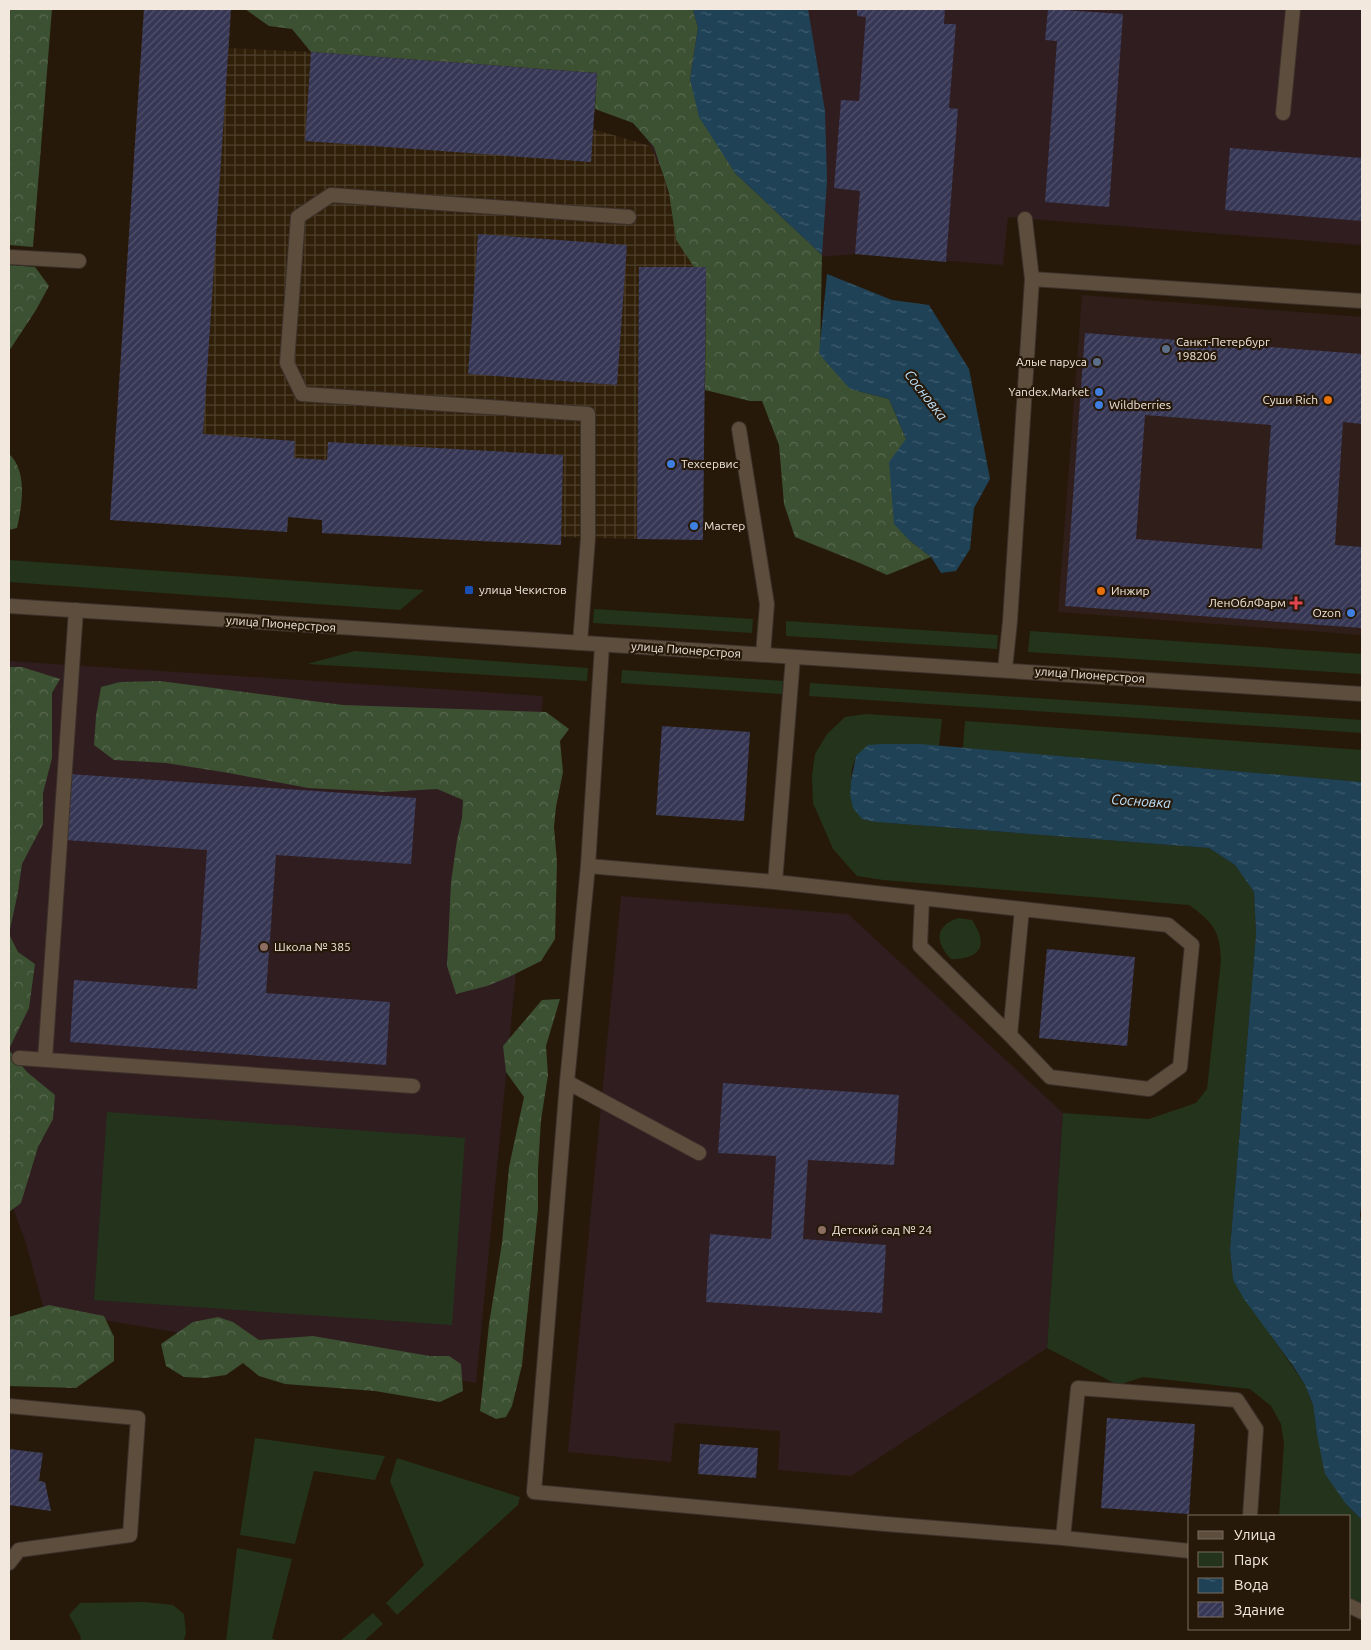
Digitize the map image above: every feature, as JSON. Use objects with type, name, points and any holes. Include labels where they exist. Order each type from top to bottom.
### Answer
[{"type":"street","points":[[1283,113],[1293,9]]},
{"type":"street","points":[[580,643],[588,538],[588,414],[302,394],[287,363],[298,217],[331,195],[629,217]]},
{"type":"street","points":[[1005,669],[1010,621],[1032,279],[1025,219]]},
{"type":"street","points":[[9,257],[79,261]]},
{"type":"street","points":[[1032,279],[1362,300]]},
{"type":"street","points":[[739,429],[767,604],[764,655]]},
{"type":"street","name":"улица Пионерстроя","points":[[9,606],[1005,669],[1362,694]]},
{"type":"street","points":[[44,1059],[76,610]]},
{"type":"street","points":[[602,645],[588,866],[566,1082],[534,1492],[1063,1538],[1188,1551]]},
{"type":"street","points":[[775,882],[794,657]]},
{"type":"street","points":[[588,866],[775,882],[922,898],[1168,925],[1192,945],[1180,1067],[1149,1089],[1050,1077],[920,946],[922,898]]},
{"type":"street","points":[[1010,1035],[1022,909]]},
{"type":"street","points":[[19,1058],[413,1086]]},
{"type":"street","points":[[566,1082],[699,1153]]},
{"type":"street","points":[[1063,1538],[1078,1388],[1237,1400],[1256,1429],[1250,1515]]},
{"type":"street","points":[[9,1406],[138,1418],[130,1535],[19,1550],[9,1562]]},
{"type":"shaded area","points":[[144,9],[231,9],[229,48],[311,52],[597,73],[593,129],[654,147],[670,198],[676,240],[694,267],[639,267],[637,539],[561,537],[561,545],[322,533],[322,520],[289,517],[287,532],[110,520]]},
{"type":"shaded area","points":[[471,9],[1362,9],[1362,245],[1008,217],[1003,265],[855,254],[706,267],[596,27]]},
{"type":"shaded area","points":[[1082,295],[1362,317],[1362,635],[1058,612]]},
{"type":"shaded area","name":"Школа № 385","points":[[9,661],[543,696],[476,1383],[44,1310],[26,1243],[9,1197]]},
{"type":"shaded area","name":"Детский сад № 24","points":[[621,896],[848,914],[1063,1113],[1047,1348],[851,1476],[778,1470],[780,1431],[675,1423],[671,1462],[568,1452]]},
{"type":"green space","points":[[9,9],[52,9],[33,247],[9,245]]},
{"type":"green space","points":[[245,9],[693,9],[698,28],[690,79],[735,173],[822,255],[820,354],[858,391],[889,399],[906,439],[909,540],[931,557],[887,575],[795,537],[784,504],[779,445],[762,401],[750,401],[705,390],[706,268],[694,267],[676,240],[669,193],[654,147],[633,123],[595,109],[597,73],[311,52],[292,29],[269,26]]},
{"type":"green space","points":[[9,265],[35,267],[49,286],[36,310],[9,351]]},
{"type":"green space","points":[[9,454],[19,470],[22,499],[17,528],[9,530]]},
{"type":"green space","points":[[9,560],[424,590],[400,610],[9,582]]},
{"type":"green space","points":[[594,609],[753,619],[752,633],[593,623]]},
{"type":"green space","points":[[786,621],[998,635],[997,649],[786,636]]},
{"type":"green space","points":[[1030,631],[1362,654],[1362,674],[1028,652]]},
{"type":"green space","points":[[355,651],[588,668],[587,681],[307,664]]},
{"type":"green space","points":[[9,667],[22,667],[60,679],[52,693],[52,758],[43,793],[43,824],[22,864],[9,934]]},
{"type":"green space","points":[[622,670],[783,681],[782,694],[621,683]]},
{"type":"green space","points":[[160,681],[343,705],[546,712],[569,729],[560,741],[563,772],[554,827],[557,862],[555,939],[541,961],[487,986],[456,994],[447,966],[451,882],[462,818],[463,800],[437,789],[385,792],[308,788],[166,763],[114,760],[94,745],[101,687],[120,682]]},
{"type":"green space","points":[[810,683],[1362,720],[1362,733],[809,696]]},
{"type":"green space","points":[[866,714],[942,719],[939,746],[880,744],[856,756],[852,768],[850,794],[876,822],[1209,848],[1235,865],[1254,892],[1256,934],[1230,1249],[1233,1280],[1305,1385],[1313,1405],[1317,1435],[1346,1504],[1362,1520],[1362,1605],[1351,1600],[1351,1515],[1279,1515],[1284,1444],[1281,1424],[1271,1406],[1250,1389],[1143,1377],[1118,1385],[1047,1348],[1063,1113],[1149,1119],[1196,1103],[1207,1089],[1221,960],[1219,942],[1214,928],[1189,905],[883,880],[857,876],[833,849],[813,803],[812,776],[815,754],[827,734],[845,717]]},
{"type":"green space","points":[[965,721],[1362,750],[1362,782],[963,748]]},
{"type":"green space","points":[[959,918],[972,920],[981,943],[975,953],[951,959],[942,947],[940,935],[945,925]]},
{"type":"green space","points":[[9,934],[18,952],[35,964],[29,1008],[9,1049]]},
{"type":"green space","points":[[560,999],[546,1046],[548,1075],[541,1120],[538,1209],[522,1365],[512,1406],[506,1417],[496,1419],[480,1411],[489,1324],[502,1243],[509,1167],[524,1097],[506,1072],[503,1046],[542,1000]]},
{"type":"green space","points":[[9,1050],[27,1072],[55,1095],[53,1119],[38,1147],[21,1203],[9,1212]]},
{"type":"green space","points":[[107,1112],[465,1138],[452,1325],[94,1300]]},
{"type":"green space","points":[[49,1305],[104,1316],[114,1337],[114,1361],[76,1388],[9,1386],[9,1317]]},
{"type":"green space","points":[[218,1317],[233,1322],[259,1340],[313,1336],[430,1356],[449,1356],[461,1364],[463,1391],[440,1402],[375,1391],[285,1384],[259,1376],[243,1363],[226,1375],[205,1378],[184,1377],[166,1366],[161,1344],[193,1322]]},
{"type":"green space","points":[[255,1438],[385,1456],[375,1480],[314,1471],[295,1544],[240,1535]]},
{"type":"green space","points":[[397,1458],[520,1497],[518,1505],[397,1615],[386,1603],[424,1565],[390,1481]]},
{"type":"green space","points":[[237,1548],[292,1559],[272,1638],[277,1641],[226,1641]]},
{"type":"green space","points":[[144,1602],[173,1605],[184,1614],[186,1634],[183,1641],[81,1641],[80,1635],[69,1615],[80,1603]]},
{"type":"green space","points":[[373,1613],[383,1624],[364,1641],[340,1641]]},
{"type":"water","points":[[693,9],[808,9],[825,111],[827,180],[822,255],[735,173],[699,117],[690,79],[698,28]]},
{"type":"water","name":"Сосновка","points":[[827,274],[892,300],[929,305],[969,369],[990,479],[974,508],[970,549],[956,571],[941,573],[931,557],[909,540],[894,524],[889,462],[906,439],[889,399],[850,389],[819,354]]},
{"type":"water","name":"Сосновка","points":[[920,744],[1362,782],[1362,1200],[1360,1215],[1362,1226],[1362,1520],[1346,1504],[1325,1474],[1313,1405],[1305,1385],[1244,1299],[1233,1280],[1230,1249],[1256,934],[1254,892],[1235,865],[1209,848],[876,822],[862,819],[853,808],[850,794],[856,756],[868,745]]},
{"type":"building","points":[[144,9],[231,9],[203,434],[295,441],[294,458],[327,460],[328,442],[563,455],[561,545],[322,533],[322,520],[288,517],[287,532],[110,520]]},
{"type":"building","points":[[857,9],[945,9],[944,24],[956,24],[949,108],[958,109],[946,262],[855,254],[860,191],[834,188],[841,100],[859,101],[866,17],[857,16]]},
{"type":"building","points":[[1048,9],[1123,14],[1109,207],[1045,202],[1057,41],[1045,40]]},
{"type":"building","points":[[311,52],[597,73],[591,162],[305,141]]},
{"type":"building","points":[[1230,148],[1362,158],[1362,221],[1225,210]]},
{"type":"building","points":[[478,234],[627,245],[617,385],[468,374]]},
{"type":"building","name":"Техсервис","points":[[639,267],[706,267],[703,540],[637,539]]},
{"type":"building","points":[[1085,333],[1362,354],[1362,424],[1343,422],[1335,545],[1362,547],[1362,628],[1065,606]],"holes":[[[1145,415],[1271,425],[1262,549],[1136,539]]]},
{"type":"building","points":[[662,726],[750,732],[744,821],[656,815]]},
{"type":"building","points":[[70,774],[416,798],[411,864],[276,855],[266,993],[390,1002],[386,1065],[70,1042],[74,980],[197,989],[207,850],[65,840]]},
{"type":"building","points":[[1047,949],[1135,957],[1127,1046],[1039,1038]]},
{"type":"building","points":[[723,1083],[899,1095],[894,1165],[808,1160],[803,1239],[886,1245],[882,1313],[706,1302],[710,1234],[771,1239],[776,1156],[718,1153]]},
{"type":"building","points":[[1107,1418],[1195,1424],[1189,1514],[1101,1508]]},
{"type":"building","points":[[700,1444],[758,1448],[756,1478],[698,1474]]},
{"type":"building","points":[[9,1449],[43,1453],[39,1481],[45,1482],[51,1511],[9,1505]]},
{"type":"place","name":"Санкт-Петербург 198206","points":[[1166,349]]},
{"type":"place","name":"Алые паруса","points":[[1097,362]]},
{"type":"place","name":"Yandex.Market","points":[[1099,392]]},
{"type":"place","name":"Суши Rich","points":[[1328,400]]},
{"type":"place","name":"Wildberries","points":[[1099,405]]},
{"type":"place","name":"Техсервис","points":[[671,464]]},
{"type":"place","name":"Мастер","points":[[694,526]]},
{"type":"place","name":"улица Чекистов","points":[[469,590]]},
{"type":"place","name":"Инжир","points":[[1101,591]]},
{"type":"place","name":"ЛенОблФарм","points":[[1296,603]]},
{"type":"place","name":"Ozon","points":[[1351,613]]},
{"type":"place","name":"Школа № 385","points":[[264,947]]},
{"type":"place","name":"Детский сад № 24","points":[[822,1230]]}]
